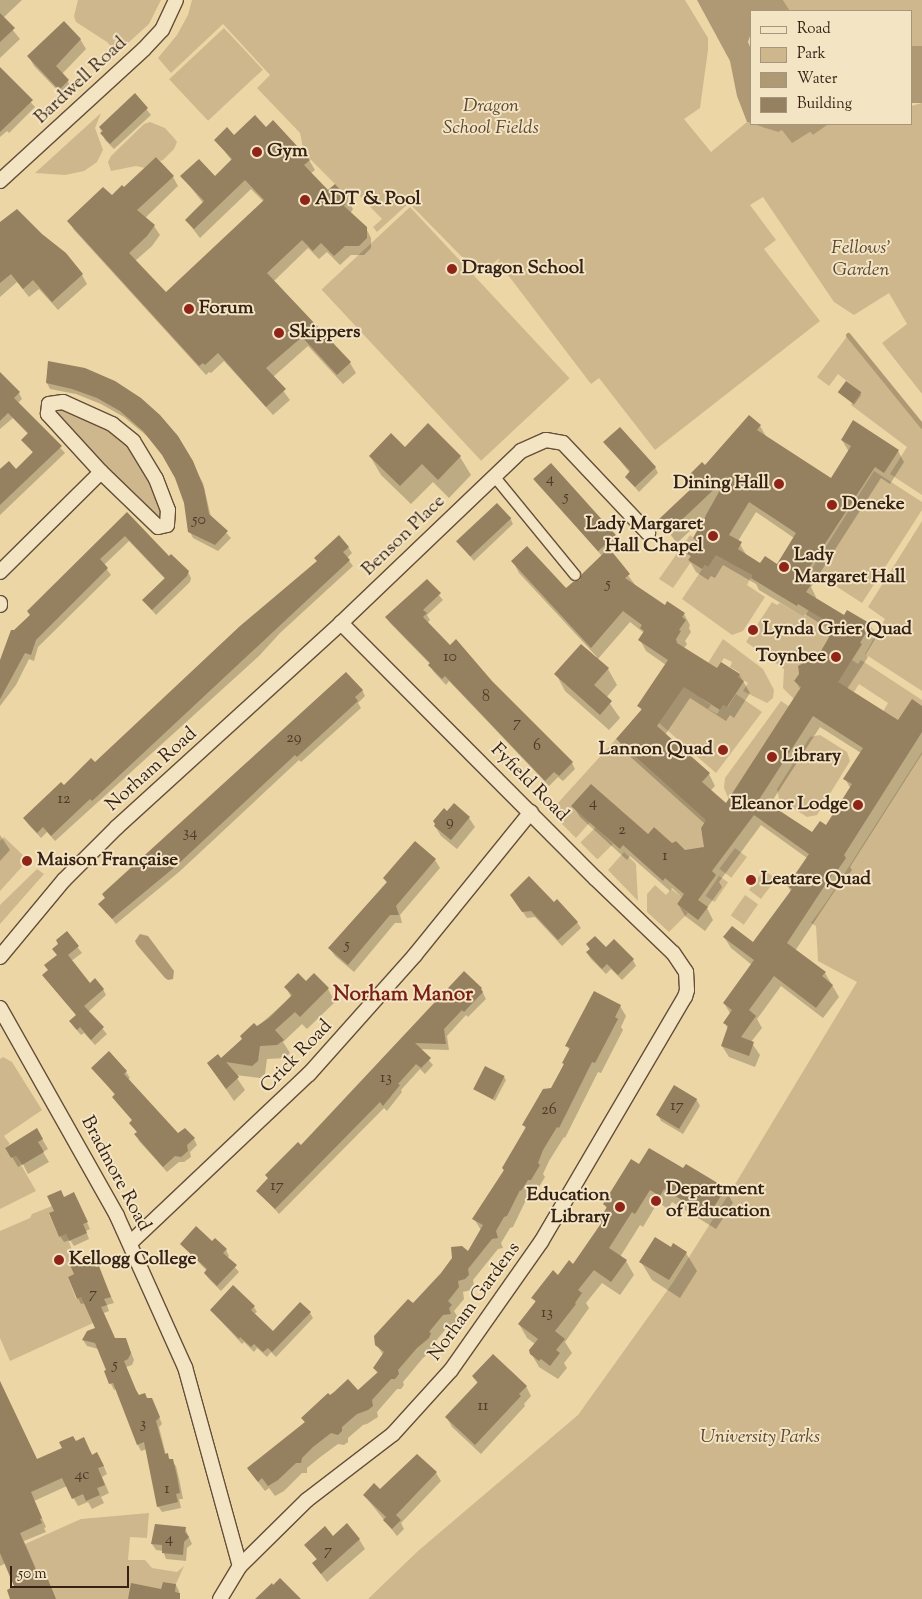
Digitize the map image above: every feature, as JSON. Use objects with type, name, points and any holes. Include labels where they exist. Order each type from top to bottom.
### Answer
[{"type":"street","name":"Bardwell Road","points":[[0,181],[144,49],[162,30],[176,0]]},
{"type":"street","points":[[63,402],[91,413],[112,424],[133,441],[156,480],[168,510],[167,525],[158,527],[101,472],[48,414],[49,404],[63,402]]},
{"type":"street","name":"Benson Place","points":[[341,623],[521,451],[546,440],[563,443],[648,532]]},
{"type":"street","points":[[0,572],[101,472]]},
{"type":"street","points":[[494,476],[575,575]]},
{"type":"street","name":"Fyfield Road","points":[[341,623],[595,878],[673,953],[686,972]]},
{"type":"street","name":"Norham Road","points":[[0,958],[64,880],[117,827],[341,623]]},
{"type":"street","name":"Crick Road","points":[[130,1243],[309,1074],[415,955],[531,812]]},
{"type":"street","name":"Norham Gardens","points":[[220,1599],[240,1566],[307,1500],[393,1434],[451,1370],[550,1226],[685,997],[686,972]]},
{"type":"street","name":"Bradmore Road","points":[[0,1008],[92,1167],[130,1243],[185,1366],[240,1566]]},
{"type":"green space","points":[[78,0],[161,0],[149,24],[117,53],[107,42],[76,22],[74,16]]},
{"type":"green space","points":[[192,0],[685,0],[708,38],[708,50],[700,108],[684,119],[711,152],[747,122],[750,125],[756,125],[778,132],[782,129],[792,142],[810,132],[813,135],[826,125],[912,125],[912,106],[922,103],[922,394],[882,343],[907,324],[889,293],[854,315],[834,302],[763,197],[750,205],[776,240],[764,249],[820,321],[655,450],[599,378],[591,384],[498,262],[500,258],[479,274],[472,262],[461,256],[409,203],[377,232],[373,227],[382,219],[355,191],[348,197],[304,153],[300,133],[257,88],[270,75],[223,24],[171,73],[158,58],[177,35],[188,15]]},
{"type":"green space","points":[[783,0],[922,0],[922,46],[912,48],[912,10],[789,10]]},
{"type":"green space","points":[[224,28],[263,70],[208,121],[169,79]]},
{"type":"green space","points":[[101,113],[95,128],[103,150],[97,162],[84,171],[65,175],[35,173]]},
{"type":"green space","points":[[150,122],[165,128],[174,138],[177,142],[174,149],[163,160],[160,161],[156,157],[145,168],[136,166],[111,171],[108,162],[111,156],[144,124]]},
{"type":"green space","points":[[410,207],[570,378],[481,461],[322,290]]},
{"type":"green space","points":[[848,335],[922,426],[922,495],[890,474],[907,447],[851,405],[860,392],[838,374],[829,386],[817,377]]},
{"type":"green space","points":[[58,409],[77,410],[128,442],[146,468],[162,514],[154,517],[55,417]]},
{"type":"green space","points":[[874,471],[922,502],[922,510],[862,603],[811,570]]},
{"type":"green space","points":[[922,521],[922,691],[865,654],[885,619],[868,607]]},
{"type":"green space","points":[[690,535],[696,540],[687,553],[691,556],[688,560],[691,562],[673,588],[659,579]]},
{"type":"green space","points":[[716,554],[752,575],[747,585],[765,597],[743,631],[732,635],[682,599],[705,565],[708,567]]},
{"type":"green space","points":[[772,602],[777,605],[780,603],[804,617],[809,610],[831,624],[825,633],[829,637],[815,661],[809,659],[798,666],[799,674],[794,681],[801,687],[794,699],[783,688],[784,669],[746,642]]},
{"type":"green space","points":[[723,639],[763,669],[774,690],[773,698],[767,703],[743,691],[748,683],[738,677],[740,673],[730,667],[732,662],[724,658],[717,669],[708,663]]},
{"type":"green space","points":[[852,660],[858,664],[861,660],[922,700],[922,706],[896,725],[881,715],[888,703],[859,684],[854,692],[831,688],[845,666],[847,667]]},
{"type":"green space","points":[[690,678],[703,695],[701,698],[711,705],[708,709],[717,714],[723,705],[728,707],[736,694],[762,712],[716,773],[659,723]]},
{"type":"green space","points":[[781,701],[790,707],[729,800],[724,788],[725,778]]},
{"type":"green space","points":[[820,735],[847,752],[850,761],[817,815],[807,817],[779,799],[777,789],[810,737]]},
{"type":"green space","points":[[616,739],[710,822],[704,823],[701,828],[702,834],[712,841],[695,864],[692,849],[685,854],[676,841],[672,843],[654,827],[647,835],[590,822],[576,838],[557,819],[554,813],[557,804]]},
{"type":"green space","name":"University Parks","points":[[922,752],[922,1599],[368,1599],[418,1551],[578,1415],[674,1281],[737,1181],[857,982],[818,961],[816,926],[811,923]]},
{"type":"green space","points":[[596,827],[613,844],[597,860],[580,843]]},
{"type":"green space","points":[[4,837],[28,860],[0,891],[0,841]]},
{"type":"green space","points":[[735,848],[747,857],[731,878],[719,869]]},
{"type":"green space","points":[[624,852],[636,864],[638,901],[608,870]]},
{"type":"green space","points":[[37,869],[44,874],[0,924],[0,905]]},
{"type":"green space","points":[[764,870],[776,879],[761,899],[749,890]]},
{"type":"green space","points":[[719,876],[728,882],[715,902],[706,896]]},
{"type":"green space","points":[[655,885],[666,895],[671,889],[682,897],[677,904],[688,913],[669,932],[647,912],[647,894]]},
{"type":"green space","points":[[745,895],[758,904],[744,925],[731,915]]},
{"type":"green space","points":[[3,1057],[12,1062],[42,1110],[4,1136],[10,1144],[5,1148],[11,1158],[16,1156],[36,1191],[0,1209],[0,1059]]},
{"type":"green space","points":[[52,1206],[54,1211],[49,1214],[59,1237],[66,1234],[77,1263],[74,1274],[68,1277],[76,1299],[81,1297],[93,1323],[10,1361],[0,1338],[0,1231]]},
{"type":"green space","points":[[149,1513],[147,1538],[130,1537],[128,1560],[145,1560],[152,1568],[177,1572],[184,1566],[176,1584],[163,1582],[161,1589],[128,1599],[56,1599],[47,1578],[36,1582],[25,1544],[81,1519]]},
{"type":"water","points":[[697,0],[783,0],[789,10],[750,10],[750,36],[748,42],[750,47],[750,123],[747,122],[737,96],[730,61]]},
{"type":"water","points":[[912,46],[922,46],[922,103],[912,103]]},
{"type":"water","points":[[756,125],[827,125],[813,135],[810,132],[792,143],[782,130],[778,132]]},
{"type":"water","points":[[140,934],[148,936],[174,971],[173,979],[168,980],[165,978],[137,945],[135,941]]},
{"type":"building","points":[[0,13],[15,28],[0,42]]},
{"type":"building","points":[[64,21],[81,39],[56,66],[69,80],[59,90],[27,56]]},
{"type":"building","points":[[0,67],[33,100],[0,132]]},
{"type":"building","points":[[135,93],[148,108],[110,144],[100,133],[103,131],[99,127]]},
{"type":"building","points":[[255,115],[266,127],[273,120],[310,160],[304,165],[328,190],[335,184],[348,198],[344,206],[367,227],[367,238],[359,246],[345,246],[334,256],[321,243],[313,251],[302,240],[267,273],[351,362],[337,375],[302,337],[266,368],[286,389],[266,407],[218,353],[205,365],[203,363],[199,366],[67,221],[103,187],[112,195],[122,185],[124,187],[156,157],[174,176],[137,210],[155,225],[147,236],[129,253],[166,292],[264,200],[245,180],[194,229],[185,220],[204,201],[180,176],[199,159],[215,176],[232,159],[214,140],[227,127],[234,135]]},
{"type":"building","points":[[17,209],[42,234],[66,253],[83,274],[52,302],[33,280],[23,289],[11,274],[0,283],[0,222]]},
{"type":"building","points":[[48,361],[85,368],[115,381],[141,398],[160,415],[178,436],[193,461],[204,488],[209,514],[228,531],[215,545],[188,532],[184,503],[175,478],[162,455],[143,431],[120,411],[97,398],[72,389],[46,383]]},
{"type":"building","points":[[0,372],[20,392],[14,398],[62,446],[0,505],[0,469],[9,461],[16,469],[33,452],[21,440],[28,433],[8,413],[0,421]]},
{"type":"building","points":[[846,381],[861,392],[853,403],[838,392]]},
{"type":"building","points":[[749,415],[761,425],[757,430],[831,478],[851,446],[841,440],[853,420],[899,450],[884,473],[875,467],[802,579],[811,585],[806,592],[844,615],[847,610],[871,624],[860,643],[862,644],[838,682],[898,720],[912,699],[922,706],[922,732],[844,855],[846,858],[837,871],[835,870],[787,943],[826,972],[822,976],[833,985],[816,1008],[774,976],[749,1010],[756,1016],[741,1037],[754,1042],[749,1056],[721,1046],[728,1026],[723,1023],[732,1010],[723,1003],[754,960],[723,937],[732,926],[753,942],[792,889],[787,886],[809,854],[754,815],[712,871],[716,875],[698,900],[708,907],[698,920],[677,904],[684,894],[665,878],[663,881],[623,845],[620,849],[571,806],[591,784],[648,834],[654,827],[672,843],[676,841],[685,850],[704,847],[701,828],[706,820],[616,739],[642,709],[637,706],[668,660],[638,640],[644,631],[640,628],[642,625],[623,611],[591,648],[511,561],[527,546],[566,588],[573,582],[580,580],[582,574],[609,548],[630,574],[625,578],[665,605],[667,601],[685,613],[682,617],[686,620],[679,630],[681,631],[676,639],[677,643],[717,668],[721,662],[740,674],[738,677],[744,681],[727,707],[723,705],[720,710],[684,687],[657,726],[710,773],[702,782],[726,803],[801,687],[794,681],[799,674],[798,666],[809,659],[815,661],[829,637],[825,633],[831,624],[798,604],[797,606],[751,578],[752,575],[716,555],[708,567],[705,565],[702,569],[688,560],[691,556],[687,554],[696,540],[693,538],[728,476],[669,532],[658,520],[693,487],[685,479],[702,462],[705,465]],"holes":[[[749,502],[796,533],[777,564],[765,556],[760,563],[738,549],[742,542],[729,535]],[[813,716],[863,748],[843,779],[852,784],[826,825],[820,821],[812,832],[760,798]]]},
{"type":"building","points":[[428,423],[461,456],[438,480],[422,464],[400,486],[369,456],[391,433],[405,447]]},
{"type":"building","points":[[620,427],[656,467],[635,487],[625,477],[630,471],[603,442]]},
{"type":"building","points":[[551,463],[616,535],[598,551],[533,479]]},
{"type":"building","points":[[497,503],[511,518],[470,557],[456,541]]},
{"type":"building","points":[[127,512],[169,556],[171,554],[189,571],[187,576],[152,610],[142,600],[165,578],[125,536],[100,559],[108,568],[36,640],[31,655],[25,653],[0,699],[0,660],[11,630],[14,630],[30,615],[27,611]]},
{"type":"building","points":[[339,535],[349,547],[343,552],[350,560],[92,801],[90,799],[51,836],[43,827],[37,833],[23,818],[61,782],[64,785],[91,758],[95,762],[240,626],[317,561],[314,558]]},
{"type":"building","points":[[427,579],[441,593],[423,610],[427,613],[423,617],[450,645],[456,639],[492,681],[573,762],[559,776],[554,772],[545,781],[445,676],[442,679],[428,665],[430,663],[385,617]]},
{"type":"building","points":[[581,644],[609,668],[594,685],[612,701],[600,715],[554,674]]},
{"type":"building","points":[[346,672],[363,690],[355,697],[358,701],[297,757],[295,755],[176,866],[112,919],[98,904],[105,898],[102,894]]},
{"type":"building","points":[[454,803],[470,817],[451,840],[434,826],[433,821],[444,808],[447,811]]},
{"type":"building","points":[[415,841],[436,859],[396,906],[399,915],[390,915],[348,965],[328,948],[387,882],[383,878]]},
{"type":"building","points":[[529,876],[554,902],[557,899],[578,922],[558,940],[531,911],[522,912],[510,895]]},
{"type":"building","points":[[67,931],[79,946],[68,955],[90,983],[95,978],[104,989],[84,1006],[104,1027],[91,1040],[80,1027],[77,1030],[69,1021],[76,1015],[42,975],[48,970],[44,965],[57,955],[52,949],[58,944],[56,940]]},
{"type":"building","points":[[595,936],[606,947],[614,939],[634,959],[618,975],[607,964],[602,969],[586,952],[590,949],[586,944]]},
{"type":"building","points":[[464,971],[482,988],[483,992],[444,1029],[446,1044],[415,1043],[431,1058],[421,1068],[416,1064],[398,1084],[400,1085],[383,1106],[380,1102],[275,1209],[256,1191],[268,1178],[265,1175],[298,1142],[301,1145]]},
{"type":"building","points":[[298,973],[306,981],[314,973],[329,988],[300,1017],[295,1012],[275,1030],[284,1040],[277,1045],[260,1046],[258,1061],[252,1066],[226,1062],[239,1077],[226,1089],[207,1063],[218,1054],[221,1058],[242,1039],[240,1036],[254,1023],[257,1026],[269,1018],[292,995],[284,987]]},
{"type":"building","points":[[594,991],[621,1005],[615,1017],[618,1019],[595,1063],[592,1062],[559,1128],[557,1127],[543,1150],[538,1163],[540,1165],[531,1180],[528,1180],[520,1190],[507,1216],[504,1217],[496,1231],[498,1238],[492,1239],[468,1269],[469,1275],[465,1279],[458,1281],[459,1287],[448,1301],[452,1305],[449,1308],[451,1314],[443,1315],[429,1332],[431,1333],[429,1338],[417,1348],[398,1370],[399,1374],[395,1379],[391,1379],[372,1400],[373,1406],[357,1414],[342,1427],[342,1431],[338,1435],[331,1433],[313,1447],[302,1458],[301,1463],[296,1463],[278,1480],[268,1486],[262,1478],[258,1482],[247,1468],[305,1422],[301,1418],[328,1393],[330,1395],[348,1379],[358,1390],[378,1372],[373,1368],[384,1352],[375,1345],[374,1336],[408,1299],[413,1303],[441,1273],[452,1258],[451,1247],[462,1246],[468,1251],[483,1225],[472,1219],[504,1170],[502,1168],[526,1127],[522,1125],[543,1089],[551,1088],[564,1064],[562,1063],[570,1048],[565,1046]]},
{"type":"building","points":[[109,1051],[127,1071],[124,1074],[178,1133],[185,1128],[195,1138],[187,1145],[188,1151],[181,1157],[175,1156],[163,1167],[134,1134],[137,1132],[129,1123],[132,1120],[112,1097],[115,1094],[91,1068]]},
{"type":"building","points":[[485,1066],[505,1076],[493,1099],[473,1089]]},
{"type":"building","points":[[674,1085],[697,1099],[679,1129],[656,1115]]},
{"type":"building","points":[[37,1128],[43,1139],[38,1142],[44,1152],[22,1165],[16,1156],[11,1158],[5,1148]]},
{"type":"building","points":[[649,1148],[683,1168],[686,1164],[726,1188],[708,1216],[664,1189],[660,1196],[650,1190],[635,1214],[632,1212],[609,1248],[627,1260],[611,1282],[594,1270],[578,1290],[582,1293],[576,1304],[555,1331],[565,1339],[556,1350],[560,1353],[550,1366],[541,1359],[539,1361],[530,1354],[529,1350],[538,1339],[518,1324],[536,1301],[531,1298],[553,1270],[558,1275],[569,1260],[573,1264],[602,1222],[599,1220],[607,1207],[603,1204],[631,1159],[639,1164]]},
{"type":"building","points":[[61,1190],[64,1197],[74,1192],[88,1222],[83,1224],[87,1233],[69,1241],[66,1234],[59,1237],[49,1213],[54,1211],[47,1196]]},
{"type":"building","points":[[196,1226],[212,1241],[215,1238],[227,1249],[223,1253],[237,1265],[217,1286],[204,1273],[207,1269],[180,1244]]},
{"type":"building","points":[[655,1237],[671,1247],[673,1243],[687,1252],[669,1280],[639,1262]]},
{"type":"building","points":[[88,1258],[89,1262],[93,1261],[96,1267],[99,1266],[111,1297],[104,1299],[107,1305],[101,1307],[115,1338],[126,1338],[131,1353],[128,1359],[124,1361],[136,1390],[139,1395],[145,1393],[147,1398],[152,1398],[160,1417],[156,1421],[165,1454],[168,1453],[169,1459],[173,1459],[180,1493],[176,1494],[178,1502],[157,1507],[144,1442],[137,1445],[113,1383],[109,1384],[104,1371],[106,1370],[95,1343],[82,1340],[87,1331],[95,1328],[81,1297],[77,1299],[68,1277],[74,1274],[70,1265]]},
{"type":"building","points":[[233,1285],[255,1306],[251,1310],[273,1331],[300,1302],[311,1312],[272,1352],[268,1348],[263,1352],[254,1344],[251,1347],[240,1337],[239,1339],[210,1310]]},
{"type":"building","points":[[493,1354],[527,1386],[519,1394],[521,1396],[475,1445],[445,1417],[478,1382],[472,1376]]},
{"type":"building","points":[[0,1381],[37,1459],[62,1448],[59,1442],[73,1436],[76,1441],[84,1437],[92,1455],[97,1452],[104,1466],[98,1468],[105,1485],[97,1488],[100,1495],[86,1501],[83,1494],[72,1499],[62,1478],[31,1492],[42,1518],[40,1519],[42,1523],[20,1533],[40,1580],[47,1577],[56,1599],[10,1599],[7,1590],[14,1586],[0,1553]]},
{"type":"building","points":[[417,1454],[437,1472],[396,1515],[401,1520],[392,1529],[383,1520],[386,1517],[363,1495],[374,1483],[380,1489]]},
{"type":"building","points":[[347,1523],[360,1539],[321,1574],[312,1563],[317,1559],[304,1545],[325,1526],[333,1536]]},
{"type":"building","points":[[155,1524],[186,1527],[185,1532],[189,1537],[184,1542],[183,1555],[162,1553],[162,1545],[151,1544]]},
{"type":"building","points":[[280,1578],[301,1599],[255,1599],[272,1583],[273,1585]]},
{"type":"building","points":[[163,1582],[176,1584],[175,1592],[180,1593],[180,1599],[128,1599],[131,1583],[161,1589]]},
{"type":"waterway","points":[[848,335],[922,426]]},
{"type":"place","name":"Gym","points":[[257,152]]},
{"type":"place","name":"ADT & Pool","points":[[305,200]]},
{"type":"place","name":"Dragon School","points":[[452,269]]},
{"type":"place","name":"Forum","points":[[189,309]]},
{"type":"place","name":"Skippers","points":[[279,333]]},
{"type":"place","name":"Dining Hall","points":[[779,484]]},
{"type":"place","name":"Deneke","points":[[832,505]]},
{"type":"place","name":"Lady Margaret Hall Chapel","points":[[713,536]]},
{"type":"place","name":"Lady Margaret Hall","points":[[784,567]]},
{"type":"place","name":"Lynda Grier Quad","points":[[753,630]]},
{"type":"place","name":"Toynbee","points":[[836,657]]},
{"type":"place","name":"Lannon Quad","points":[[723,750]]},
{"type":"place","name":"Library","points":[[772,757]]},
{"type":"place","name":"Eleanor Lodge","points":[[858,805]]},
{"type":"place","name":"Maison Française","points":[[27,861]]},
{"type":"place","name":"Leatare Quad","points":[[751,880]]},
{"type":"place","name":"Department of Education","points":[[656,1201]]},
{"type":"place","name":"Education Library","points":[[620,1207]]},
{"type":"place","name":"Kellogg College","points":[[59,1260]]},
{"type":"district","name":"Norham Manor","points":[[403,995]]},
{"type":"park label","name":"Dragon School Fields","points":[[491,118]]},
{"type":"park label","name":"Fellows' Garden","points":[[861,260]]}]
